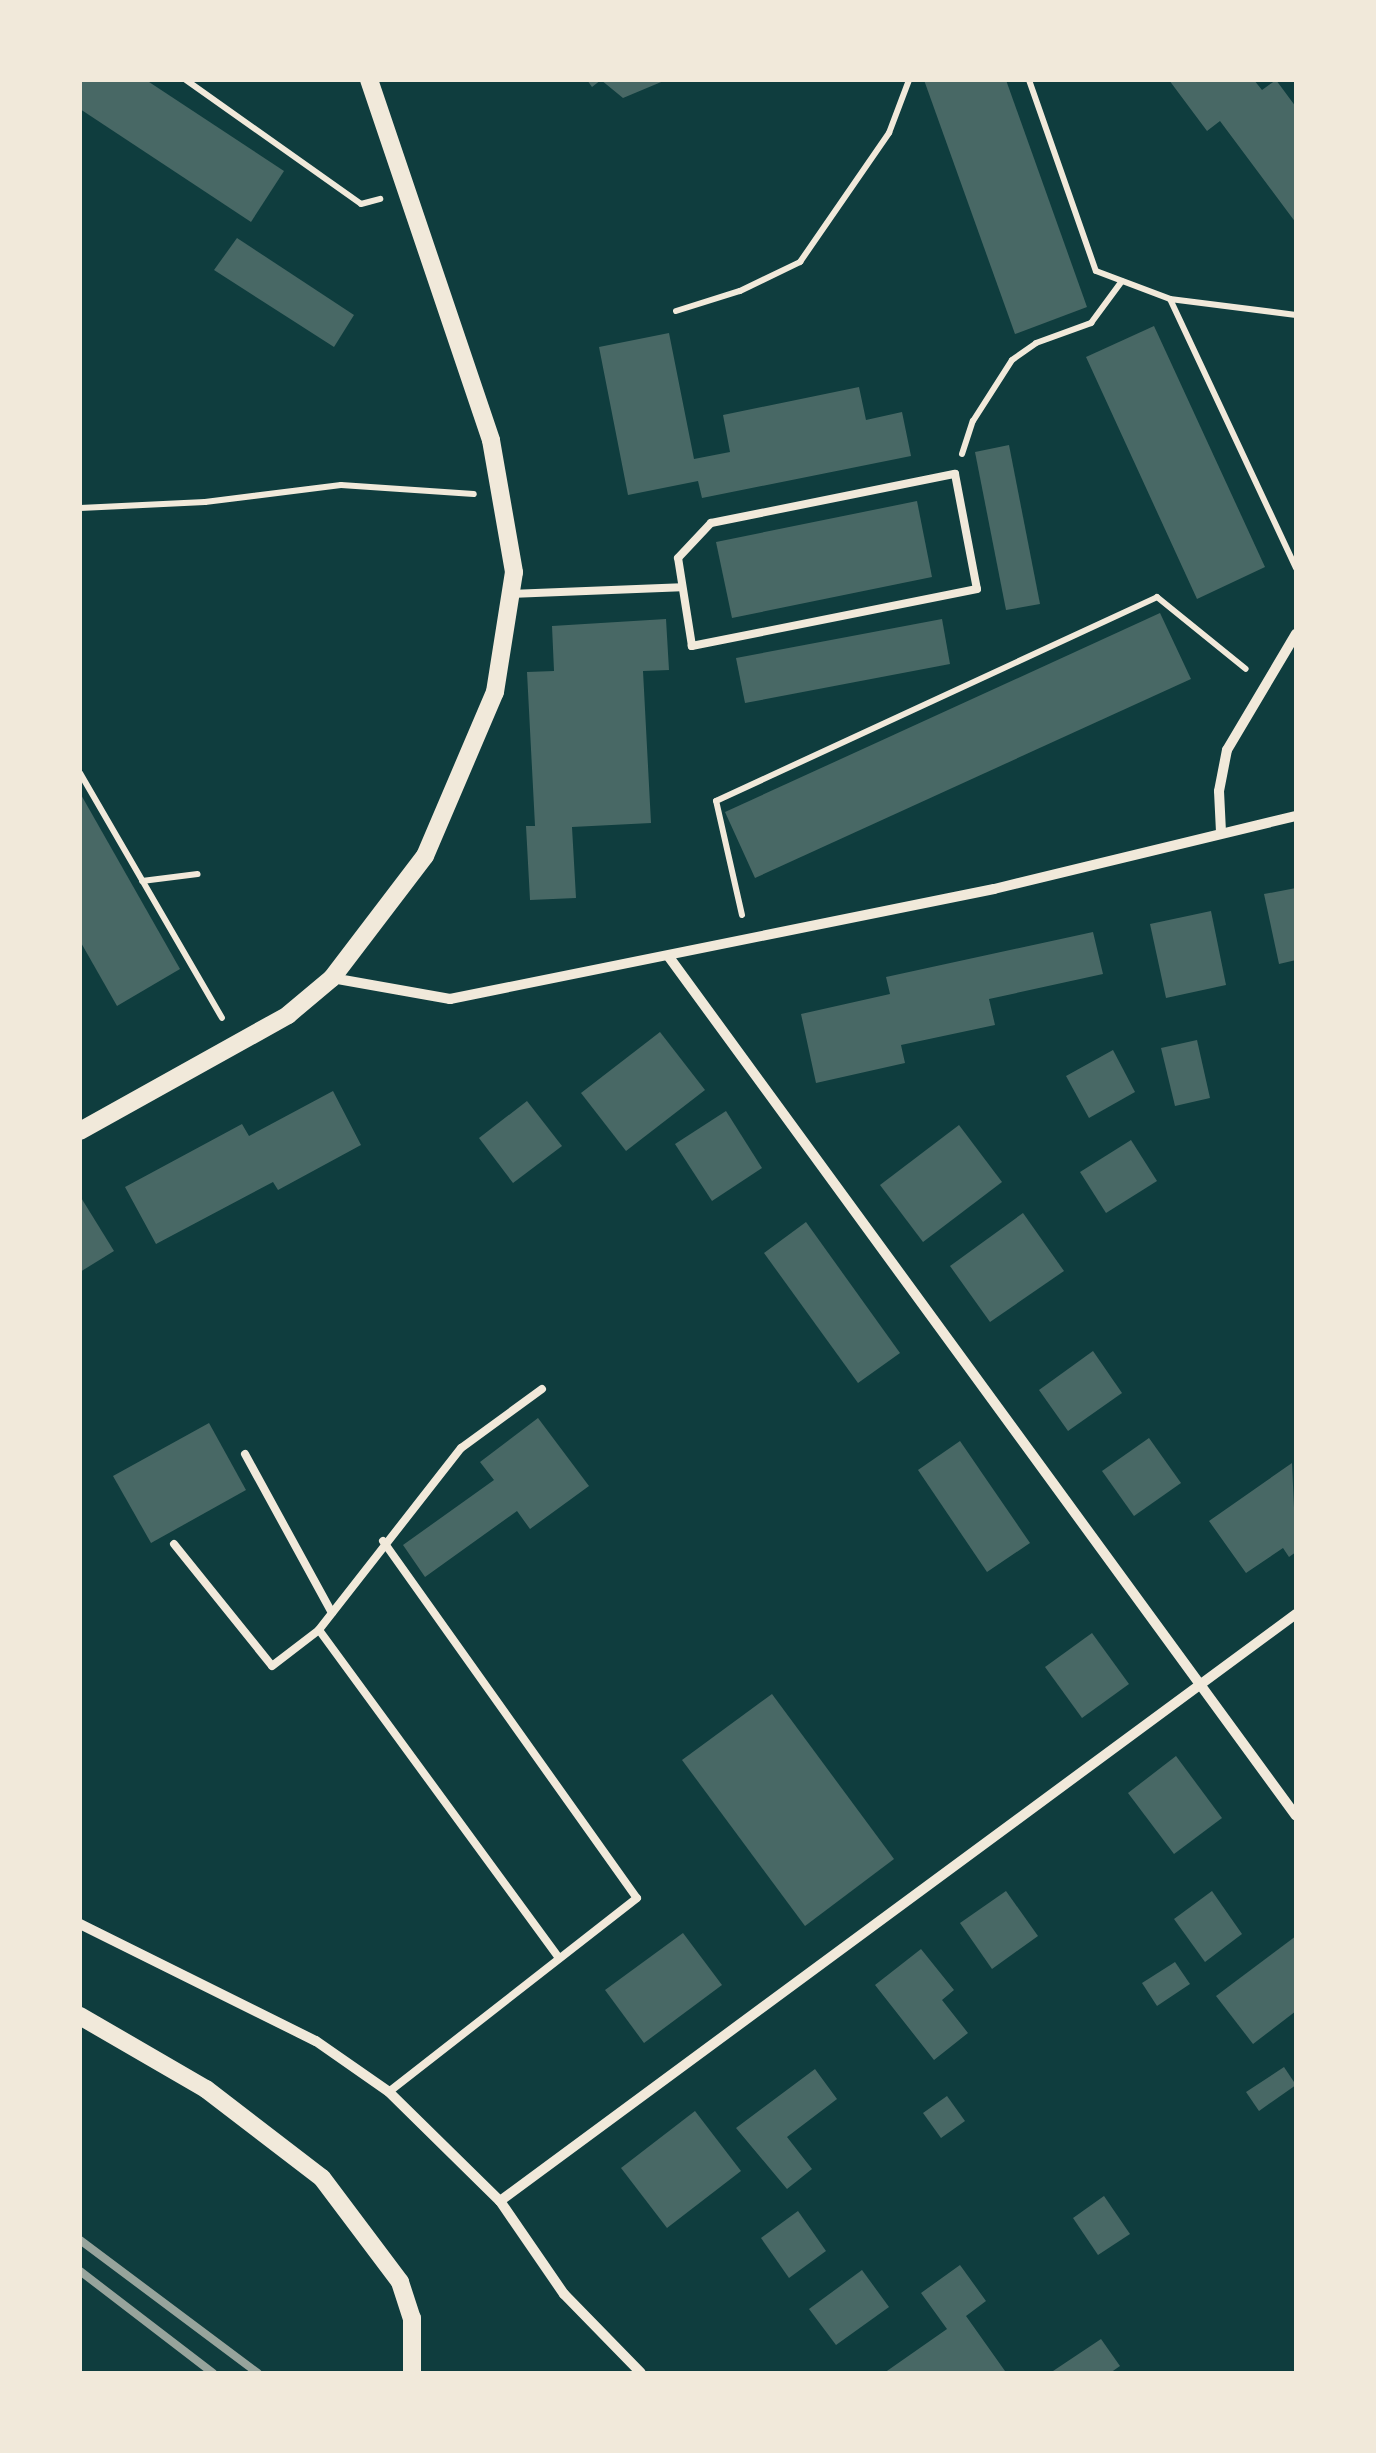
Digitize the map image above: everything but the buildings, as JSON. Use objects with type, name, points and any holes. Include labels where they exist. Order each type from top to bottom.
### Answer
[{"type":"street","points":[[80,1130],[237,1044],[332,978],[425,856],[495,692],[514,572],[492,440],[369,80]]},
{"type":"street","points":[[1222,832],[1219,791],[1227,750],[1296,634]]},
{"type":"street","points":[[332,978],[450,999],[748,940],[1296,816]]},
{"type":"street","points":[[669,957],[1296,1816]]},
{"type":"street","points":[[500,2201],[1296,1614]]},
{"type":"street","points":[[80,1924],[316,2041],[389,2092],[500,2201],[564,2294],[641,2373]]},
{"type":"street","points":[[80,2016],[206,2089],[322,2178],[400,2282],[412,2318],[412,2373]]},
{"type":"lane","points":[[955,474],[978,589],[692,646],[681,587],[678,558],[711,523],[955,474]]},
{"type":"lane","points":[[510,594],[681,587]]},
{"type":"lane","points":[[174,1544],[272,1666],[319,1630],[383,1541],[461,1448],[542,1389]]},
{"type":"lane","points":[[245,1454],[332,1613]]},
{"type":"lane","points":[[383,1541],[637,1898],[389,2092]]},
{"type":"lane","points":[[319,1630],[558,1957]]},
{"type":"path","points":[[186,80],[361,204],[408,192]]},
{"type":"path","points":[[676,310],[740,292],[800,262],[889,133],[909,80]]},
{"type":"path","points":[[1029,80],[1096,271],[1170,299],[1296,315]]},
{"type":"path","points":[[955,474],[973,421],[1012,360],[1036,343],[1091,323],[1123,281]]},
{"type":"path","points":[[1170,299],[1296,568]]},
{"type":"path","points":[[80,508],[205,502],[341,485],[500,496]]},
{"type":"path","points":[[748,940],[716,801],[1158,597],[1266,685]]},
{"type":"path","points":[[80,772],[237,1044]]},
{"type":"path","points":[[142,880],[198,874]]},
{"type":"railway","points":[[80,2240],[258,2373]]},
{"type":"railway","points":[[80,2271],[213,2373]]}]
